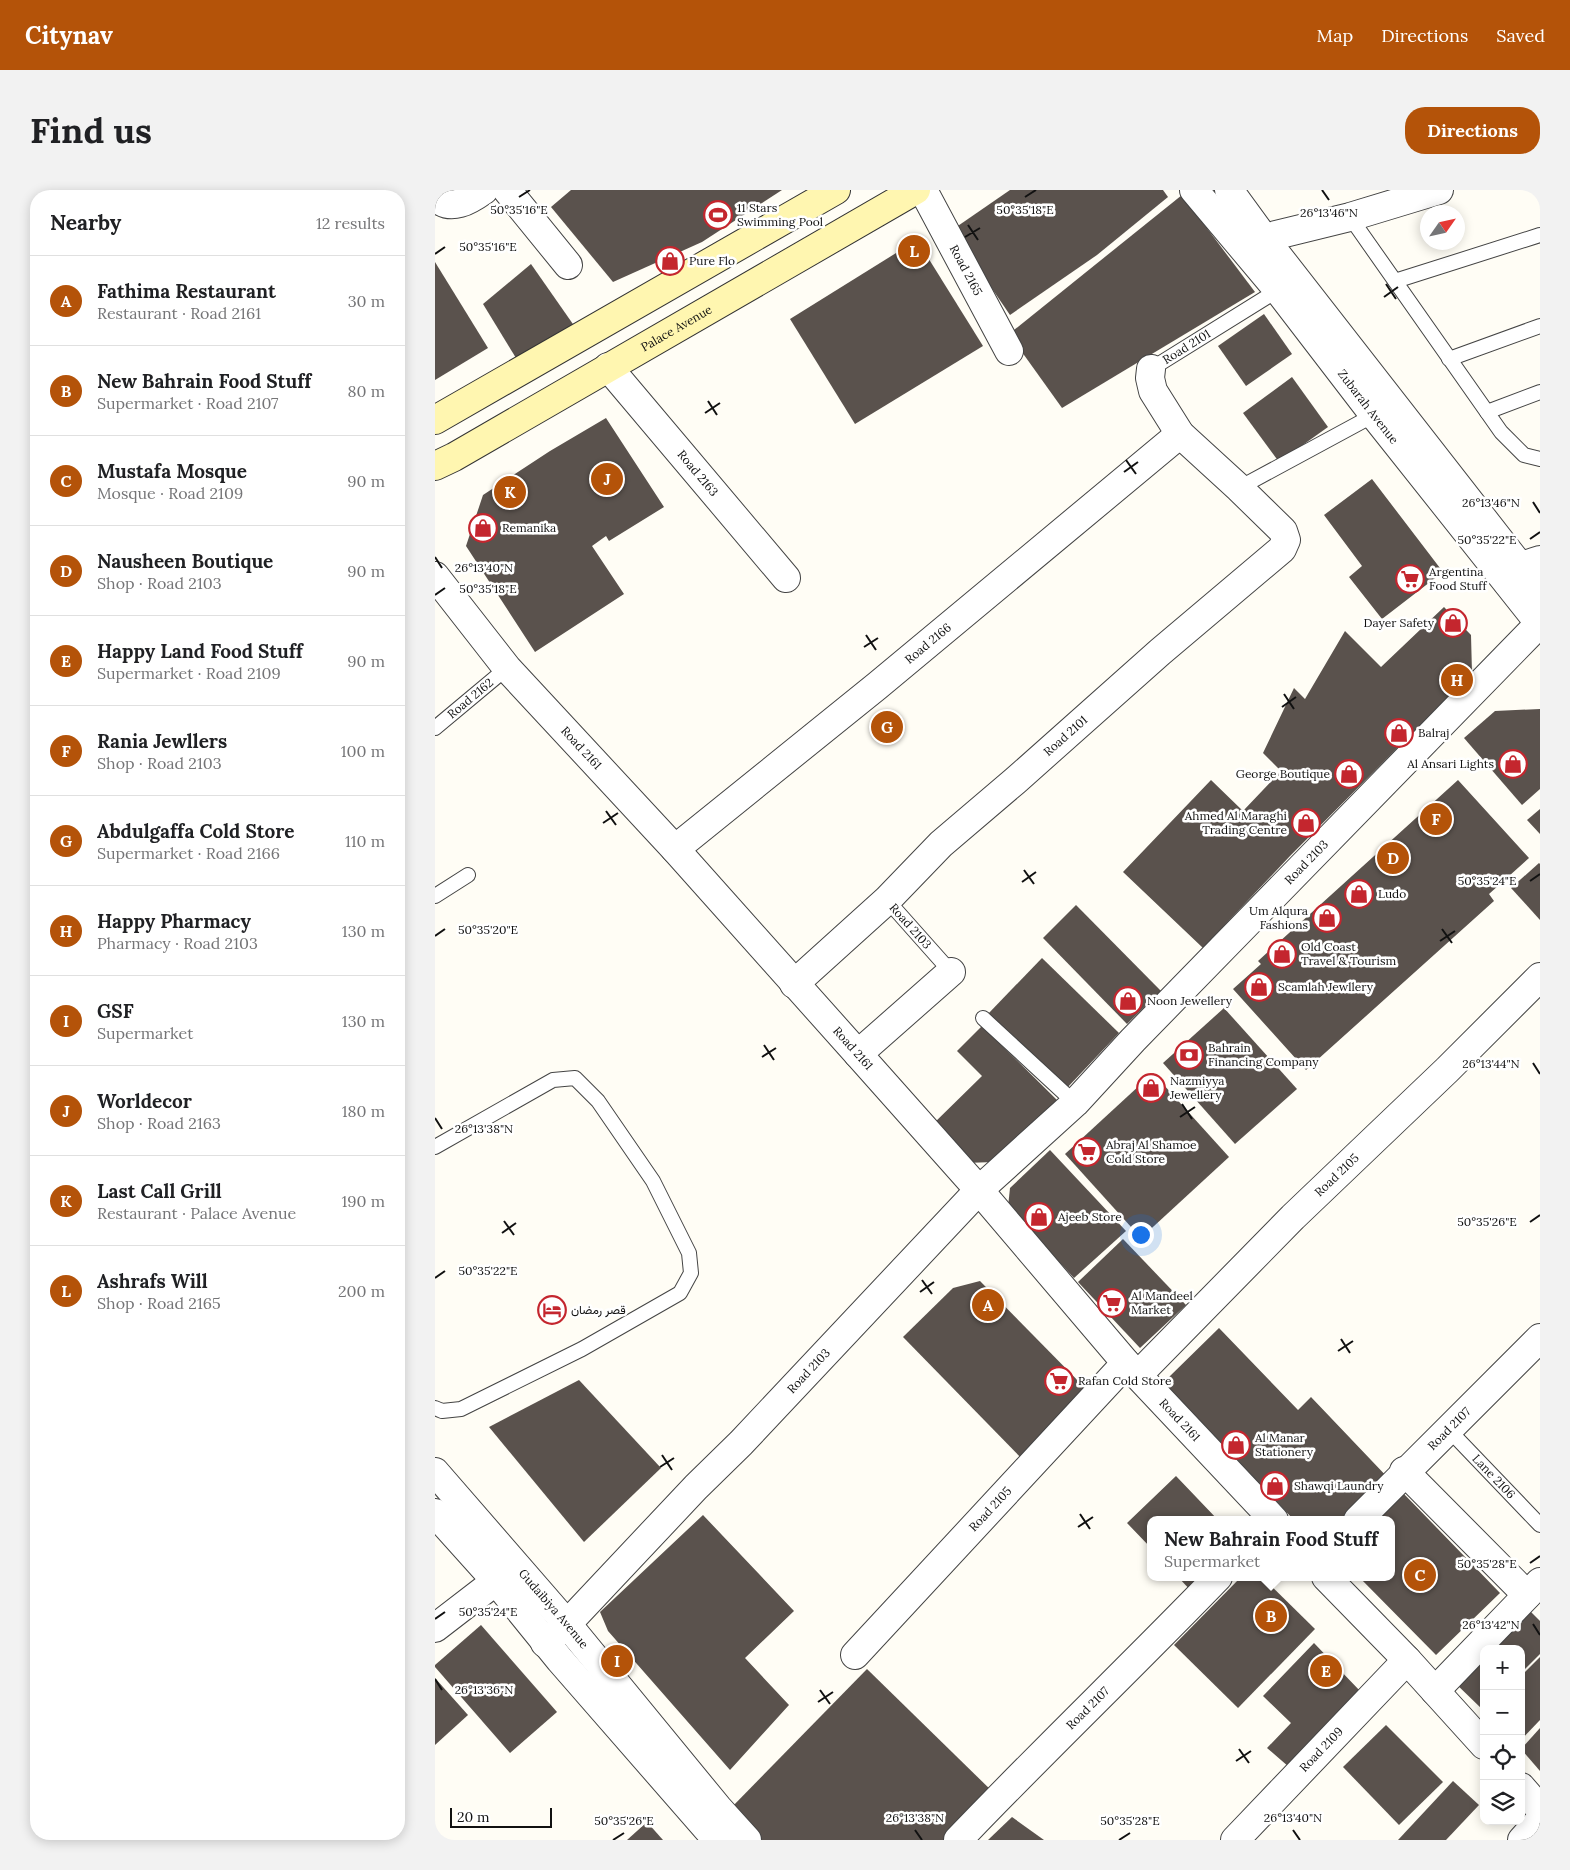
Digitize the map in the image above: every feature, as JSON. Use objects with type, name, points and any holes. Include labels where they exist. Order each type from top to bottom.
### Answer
[{"type":"main road","points":[[435,420],[836,190]]},
{"type":"main road","name":"Palace Avenue","points":[[435,466],[454,457],[916,190]]},
{"type":"street","points":[[435,196],[437,199],[449,203],[465,203],[484,190]]},
{"type":"street","points":[[507,190],[568,265]]},
{"type":"street","name":"Road 2165","points":[[923,190],[1009,351]]},
{"type":"street","name":"Zubarah Avenue","points":[[1194,190],[1278,290],[1374,415],[1523,570],[1540,623]]},
{"type":"street","name":"Zubarah Avenue","points":[[1229,190],[1264,238],[1540,592]]},
{"type":"street","points":[[1264,238],[1350,217],[1439,190]]},
{"type":"street","name":"Road 2163","points":[[608,367],[787,578]]},
{"type":"street","name":"Road 2101","points":[[794,984],[887,900],[941,844],[1160,652],[1282,549],[1286,540],[1283,531],[1180,434],[1153,391],[1149,378],[1151,369]]},
{"type":"street","name":"Road 2166","points":[[675,849],[877,686],[1180,434]]},
{"type":"street","name":"Road 2161","points":[[435,576],[507,668],[675,849],[858,1054],[979,1190],[1132,1369],[1270,1516]]},
{"type":"street","name":"Road 2103","points":[[545,1643],[567,1624],[696,1487],[741,1443],[979,1190],[1075,1104],[1133,1040],[1540,623]]},
{"type":"street","name":"Road 2103","points":[[858,1054],[951,972]]},
{"type":"street","name":"Road 2105","points":[[855,1655],[1132,1369],[1447,1070],[1540,977]]},
{"type":"street","name":"Road 2107","points":[[1362,1516],[1540,1338]]},
{"type":"street","points":[[1405,1471],[1534,1588],[1435,1691]]},
{"type":"street","name":"Gudaibiya Avenue","points":[[435,1472],[505,1572],[545,1643],[717,1840]]},
{"type":"street","name":"Gudaibiya Avenue","points":[[435,1513],[567,1624],[717,1808],[747,1840]]},
{"type":"street","points":[[435,1628],[505,1572]]},
{"type":"street","name":"Road 2107","points":[[958,1840],[1214,1581]]},
{"type":"street","points":[[1330,1581],[1407,1660],[1480,1741]]},
{"type":"street","name":"Road 2109","points":[[1235,1840],[1407,1660]]},
{"type":"street","points":[[1525,1791],[1540,1808]]},
{"type":"street","points":[[1522,1840],[1540,1820]]},
{"type":"lane","points":[[1350,217],[1501,432],[1524,455],[1540,459]]},
{"type":"lane","points":[[1395,280],[1540,235]]},
{"type":"lane","name":"Road 2101","points":[[1151,369],[1278,290]]},
{"type":"lane","points":[[1449,358],[1540,326]]},
{"type":"lane","points":[[1487,412],[1540,392]]},
{"type":"lane","points":[[1239,488],[1374,415]]},
{"type":"lane","name":"Road 2162","points":[[435,728],[507,668]]},
{"type":"lane","points":[[435,896],[468,875]]},
{"type":"lane","name":"Road 2103","points":[[887,900],[951,972]]},
{"type":"lane","points":[[983,1018],[1075,1104]]},
{"type":"lane","points":[[435,1147],[553,1080],[575,1078],[599,1102],[653,1181],[689,1253],[691,1273],[680,1293],[582,1349],[461,1409],[442,1411],[435,1408]]},
{"type":"lane","name":"Lane 2106","points":[[1448,1429],[1540,1525]]},
{"type":"building","points":[[571,190],[782,190],[702,242],[613,282],[551,207]]},
{"type":"building","points":[[1010,190],[1163,190],[1168,197],[1097,255],[1010,315],[952,230]]},
{"type":"building","points":[[1182,195],[1255,292],[1062,408],[1009,334]]},
{"type":"building","points":[[917,240],[983,346],[855,424],[790,319]]},
{"type":"building","points":[[435,262],[488,348],[435,380]]},
{"type":"building","points":[[531,264],[575,327],[516,358],[483,304]]},
{"type":"building","points":[[1264,314],[1292,354],[1246,386],[1218,346]]},
{"type":"building","points":[[1292,377],[1328,427],[1279,462],[1243,413]]},
{"type":"building","points":[[606,418],[664,507],[609,541],[606,536],[592,546],[624,594],[535,652],[466,546],[483,495],[550,451]]},
{"type":"building","points":[[1372,479],[1443,572],[1382,619],[1349,577],[1362,566],[1324,515]]},
{"type":"building","points":[[1444,607],[1471,635],[1472,673],[1290,856],[1203,948],[1123,872],[1211,780],[1243,811],[1281,771],[1263,753],[1294,688],[1305,699],[1345,631],[1381,667]]},
{"type":"building","name":"Al Ansari Lights","points":[[1540,709],[1540,789],[1522,805],[1464,738],[1495,711]]},
{"type":"building","points":[[1458,780],[1529,858],[1489,894],[1494,901],[1306,1070],[1233,989],[1261,964],[1258,961]]},
{"type":"building","points":[[1540,809],[1540,834],[1527,820]]},
{"type":"building","points":[[1540,864],[1540,920],[1511,888]]},
{"type":"building","points":[[1076,905],[1161,991],[1127,1024],[1043,938]]},
{"type":"building","points":[[1042,958],[1119,1033],[1065,1090],[987,1015]]},
{"type":"building","points":[[1224,1008],[1297,1089],[1235,1144],[1163,1063]]},
{"type":"building","points":[[982,1026],[1057,1100],[994,1162],[965,1163],[930,1127],[982,1076],[957,1051]]},
{"type":"building","points":[[1153,1073],[1229,1157],[1141,1238],[1065,1154]]},
{"type":"building","points":[[1050,1150],[1126,1231],[1074,1278],[1008,1207],[1010,1188]]},
{"type":"building","points":[[1123,1239],[1186,1305],[1140,1348],[1078,1282]]},
{"type":"building","points":[[980,1281],[1092,1395],[1024,1461],[903,1337],[953,1288]]},
{"type":"building","points":[[1219,1328],[1298,1410],[1311,1397],[1391,1481],[1354,1516],[1290,1516],[1168,1387],[1169,1377]]},
{"type":"building","points":[[579,1380],[661,1468],[584,1542],[489,1427]]},
{"type":"building","points":[[1176,1476],[1214,1516],[1147,1516],[1147,1544],[1127,1523]]},
{"type":"building","points":[[1404,1494],[1500,1593],[1436,1655],[1363,1581],[1395,1581],[1395,1516],[1382,1516]]},
{"type":"building","points":[[703,1515],[794,1611],[745,1658],[789,1705],[730,1770],[608,1631],[600,1612]]},
{"type":"building","points":[[1182,1581],[1208,1581],[1194,1594]]},
{"type":"building","points":[[1237,1581],[1266,1581],[1315,1629],[1238,1708],[1174,1645]]},
{"type":"building","points":[[1524,1605],[1540,1621],[1540,1654],[1525,1669],[1525,1645],[1485,1645]]},
{"type":"building","points":[[481,1625],[557,1712],[510,1753],[435,1667]]},
{"type":"building","points":[[1314,1643],[1361,1692],[1289,1767],[1267,1748],[1291,1723],[1263,1696]]},
{"type":"building","points":[[1480,1650],[1480,1707],[1451,1679]]},
{"type":"building","points":[[1540,1657],[1540,1720],[1525,1736],[1525,1690],[1525,1672]]},
{"type":"building","points":[[867,1669],[997,1796],[953,1840],[762,1840],[730,1809]]},
{"type":"building","points":[[435,1678],[468,1715],[435,1745]]},
{"type":"building","points":[[1386,1725],[1443,1782],[1399,1825],[1343,1767]]},
{"type":"building","points":[[1540,1728],[1540,1771],[1525,1754],[1525,1745]]},
{"type":"building","points":[[1453,1781],[1479,1805],[1446,1840],[1398,1840]]},
{"type":"building","points":[[1012,1817],[1044,1840],[988,1840]]},
{"type":"building","points":[[647,1822],[663,1840],[627,1840]]},
{"type":"place","name":"11 Stars Swimming Pool","points":[[718,215]]},
{"type":"place","name":"Ashrafs Will","points":[[914,251]]},
{"type":"place","name":"Pure Flo","points":[[670,261]]},
{"type":"place","name":"Worldecor","points":[[607,479]]},
{"type":"place","name":"Last Call Grill","points":[[510,492]]},
{"type":"place","name":"Remanika","points":[[483,528]]},
{"type":"place","name":"Argentina Food Stuff","points":[[1410,579]]},
{"type":"place","name":"Dayer Safety","points":[[1453,623]]},
{"type":"place","name":"Happy Pharmacy","points":[[1457,680]]},
{"type":"place","name":"Abdulgaffa Cold Store","points":[[887,727]]},
{"type":"place","name":"Balraj","points":[[1399,733]]},
{"type":"place","name":"Al Ansari Lights","points":[[1513,764]]},
{"type":"place","name":"George Boutique","points":[[1349,774]]},
{"type":"place","name":"Rania Jewllers","points":[[1436,819]]},
{"type":"place","name":"Ahmed Al Maraghi Trading Centre","points":[[1306,823]]},
{"type":"place","name":"Nausheen Boutique","points":[[1393,858]]},
{"type":"place","name":"Ludo","points":[[1359,894]]},
{"type":"place","name":"Um Alqura Fashions","points":[[1327,918]]},
{"type":"place","name":"Old Coast Travel & Tourism","points":[[1282,954]]},
{"type":"place","name":"Scamlah Jewllery","points":[[1259,987]]},
{"type":"place","name":"Noon Jewellery","points":[[1128,1001]]},
{"type":"place","name":"Bahrain Financing Company","points":[[1189,1055]]},
{"type":"place","name":"Nazmiyya Jewellery","points":[[1151,1088]]},
{"type":"place","name":"Abraj Al Shamoe Cold Store","points":[[1087,1152]]},
{"type":"place","name":"Ajeeb Store","points":[[1039,1217]]},
{"type":"place","name":"Al Mandeel Market","points":[[1112,1303]]},
{"type":"place","name":"Fathima Restaurant","points":[[988,1305]]},
{"type":"place","name":"قصر رمضان","points":[[552,1310]]},
{"type":"place","name":"Rafan Cold Store","points":[[1059,1381]]},
{"type":"place","name":"Al Manar Stationery","points":[[1236,1445]]},
{"type":"place","name":"Shawqi Laundry","points":[[1275,1486]]},
{"type":"place","name":"Mustafa Mosque","points":[[1420,1575]]},
{"type":"place","name":"New Bahrain Food Stuff","points":[[1271,1616]]},
{"type":"place","name":"GSF","points":[[617,1661]]},
{"type":"place","name":"Happy Land Food Stuff","points":[[1326,1671]]}]
